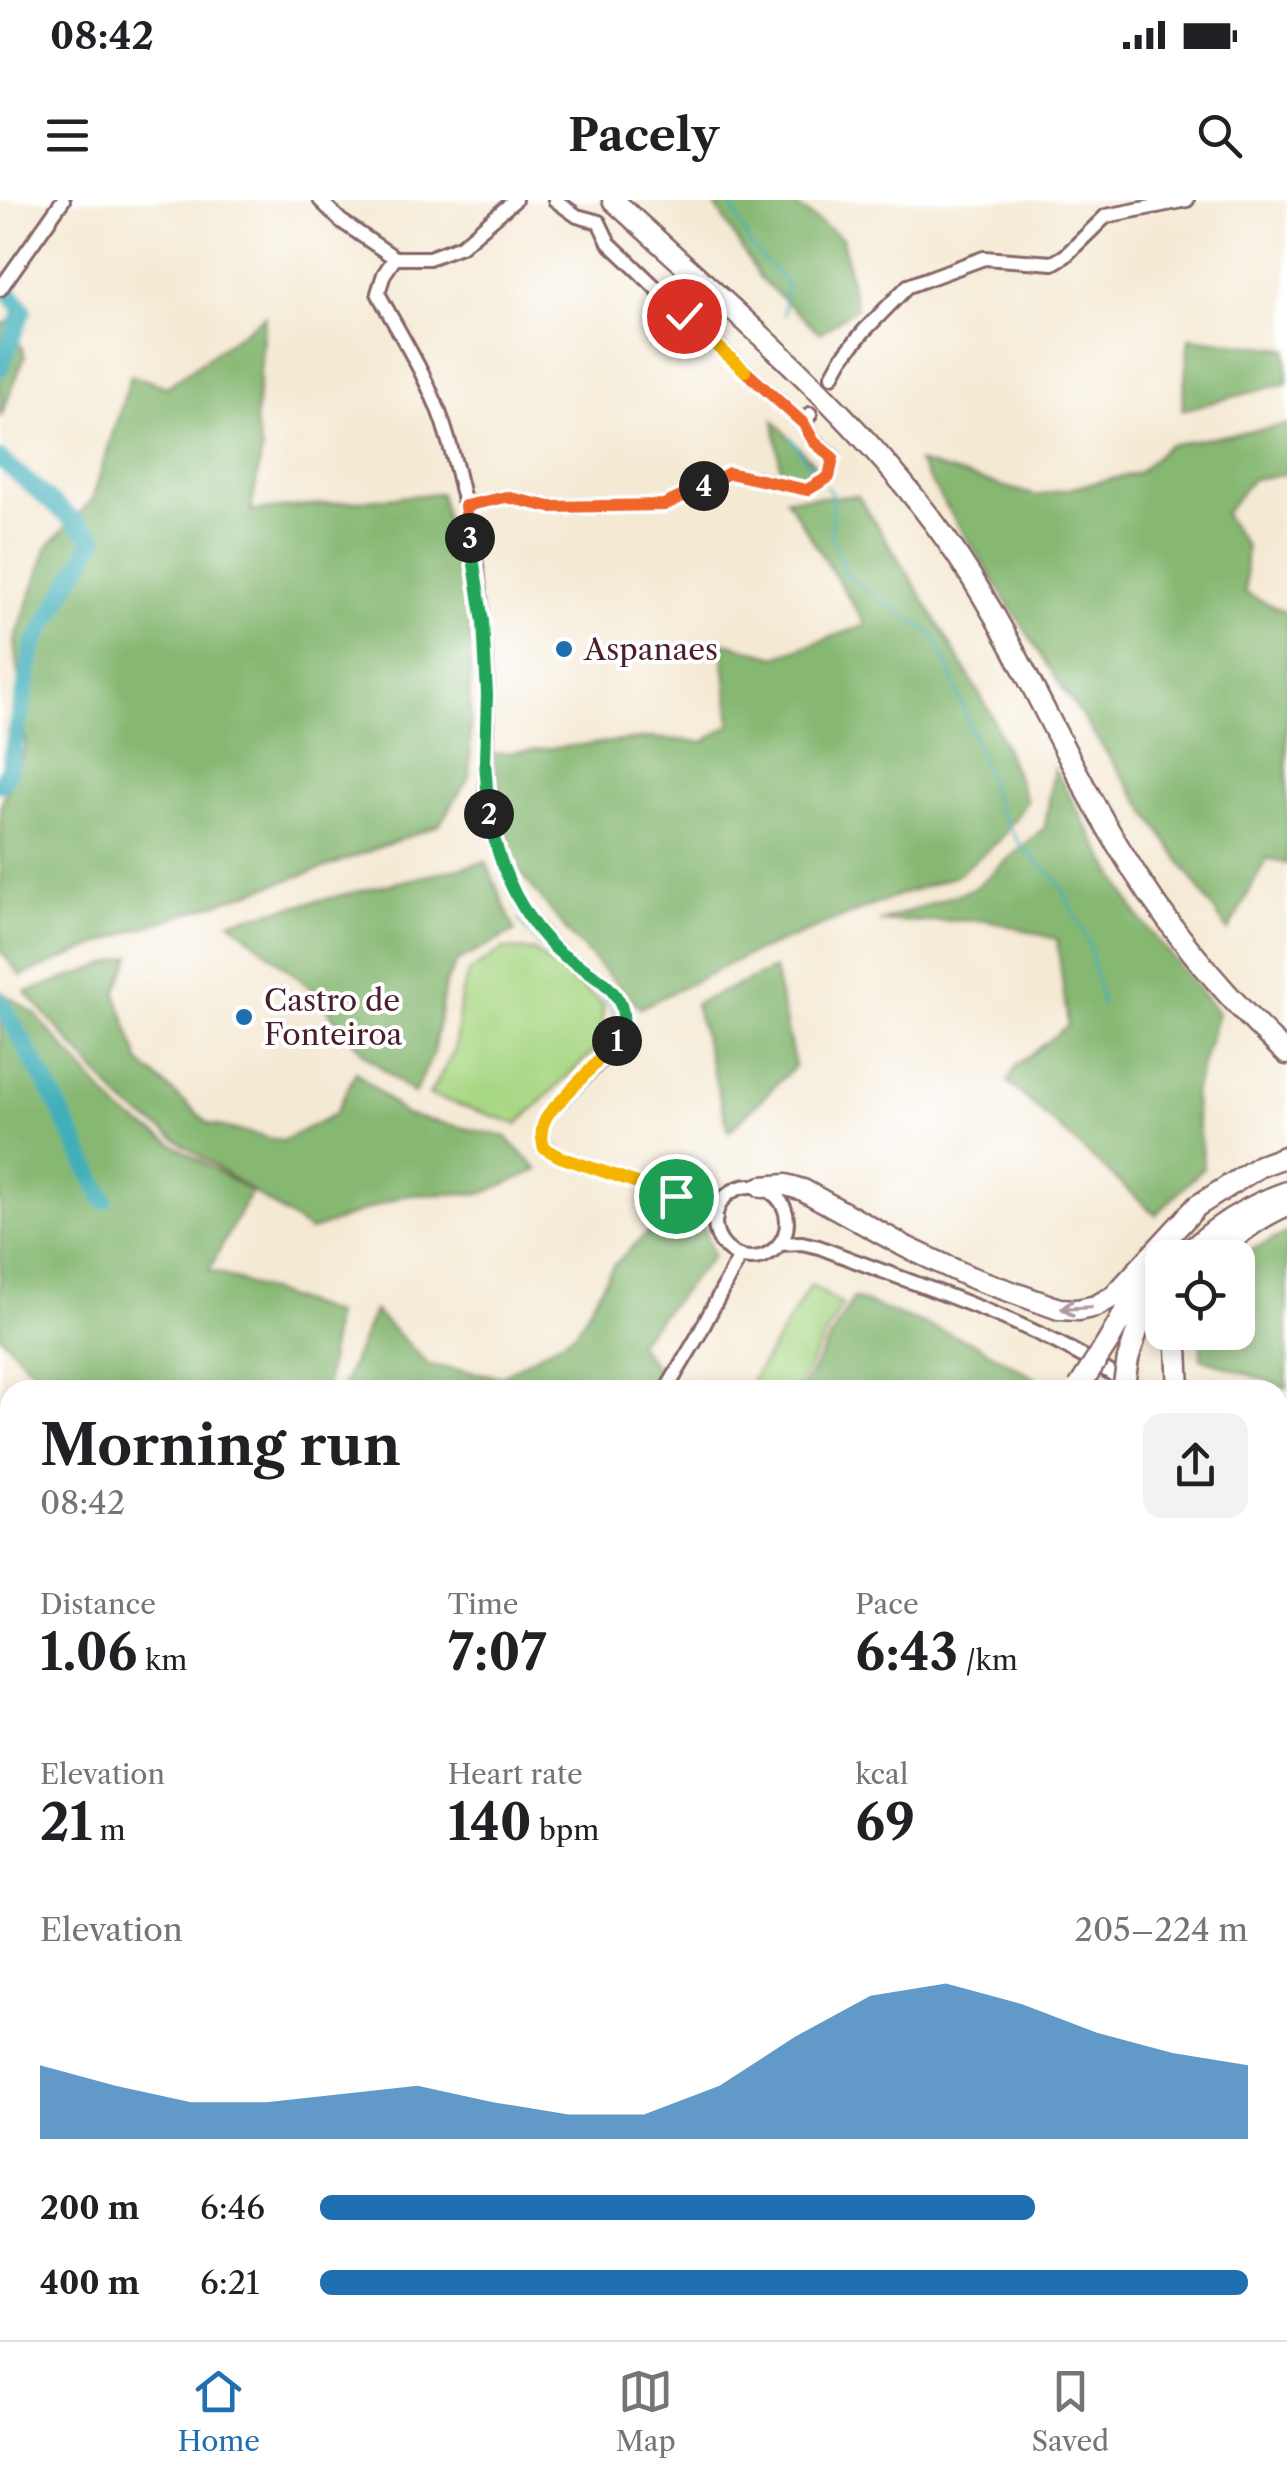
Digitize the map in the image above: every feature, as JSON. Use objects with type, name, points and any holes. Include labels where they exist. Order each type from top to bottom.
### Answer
[{"type":"highway","points":[[614,200],[817,390],[910,490],[980,588],[1137,876],[1202,964],[1287,1054]]},
{"type":"highway","points":[[762,1188],[786,1185],[803,1190],[922,1255],[1000,1288],[1060,1309],[1078,1310],[1114,1296],[1197,1206],[1260,1166],[1287,1156]]},
{"type":"highway","points":[[1203,1240],[1236,1215],[1287,1192]]},
{"type":"highway","points":[[1232,1240],[1256,1220],[1287,1205]]},
{"type":"highway","points":[[1083,1380],[1182,1221]]},
{"type":"highway","points":[[1125,1380],[1145,1311]]},
{"type":"highway","points":[[1177,1350],[1179,1380]]},
{"type":"street","points":[[0,290],[63,200]]},
{"type":"street","points":[[320,200],[341,221],[396,258],[429,258],[461,246],[515,200]]},
{"type":"street","points":[[465,506],[506,497],[550,507],[664,505],[729,473],[807,490],[829,477],[833,458],[814,442],[807,419],[684,316],[609,243],[599,222],[577,216],[555,200]]},
{"type":"street","points":[[832,376],[842,358],[908,286],[984,258],[1054,263],[1106,216],[1187,200]]},
{"type":"street","points":[[396,258],[384,274],[378,293],[442,420],[465,506],[483,622],[489,818],[500,862],[516,897],[538,930],[559,952],[602,979],[621,1004],[624,1018],[615,1046],[542,1124],[544,1148],[560,1157],[695,1202],[716,1218]]},
{"type":"street","points":[[695,1202],[711,1201],[747,1186],[772,1192],[780,1200],[787,1221],[779,1244],[761,1256],[740,1256],[730,1250],[716,1230],[717,1210],[726,1196]]},
{"type":"street","points":[[787,1221],[820,1247]]},
{"type":"street","points":[[779,1244],[802,1242],[820,1247],[1015,1322],[1084,1354],[1122,1380]]},
{"type":"street","points":[[672,1380],[740,1256]]},
{"type":"green space","points":[[712,200],[788,200],[842,238],[856,308],[820,333],[760,278]]},
{"type":"green space","points":[[265,316],[255,425],[262,450],[251,511],[440,493],[470,627],[470,776],[439,825],[127,933],[21,976],[0,950],[0,806],[26,746],[15,641],[48,546],[92,500],[131,375],[167,387]]},
{"type":"green space","points":[[10,321],[25,356],[0,418],[0,325]]},
{"type":"green space","points":[[1189,338],[1287,349],[1287,383],[1182,410]]},
{"type":"green space","points":[[774,421],[822,472],[810,484],[782,478]]},
{"type":"green space","points":[[1287,425],[1287,474],[1252,479],[1224,514],[1246,547],[1245,593],[1287,613],[1287,864],[1267,858],[1228,931],[1059,683],[918,462],[1037,496],[1138,473],[1168,445]]},
{"type":"green space","points":[[858,496],[989,710],[1027,801],[1000,840],[956,876],[748,955],[640,1008],[570,935],[513,863],[493,754],[651,738],[704,742],[731,724],[722,642],[776,657],[866,625],[786,498]]},
{"type":"green space","points":[[1054,768],[1137,915],[1218,1013],[1193,1094],[1204,1167],[1156,1215],[1008,1082],[1016,1066],[1068,1025],[1057,939],[988,920],[879,922],[975,888],[1045,827]]},
{"type":"green space","points":[[486,862],[515,931],[457,962],[445,984],[433,1054],[414,1094],[364,1054],[308,986],[230,921]]},
{"type":"green space","points":[[503,949],[534,951],[603,1004],[602,1043],[518,1124],[429,1095],[454,1052],[468,973]]},
{"type":"green space","points":[[131,956],[116,993],[140,1063],[209,1124],[282,1141],[335,1114],[356,1072],[405,1115],[506,1137],[538,1170],[484,1193],[405,1195],[310,1231],[123,1103],[26,992]]},
{"type":"green space","points":[[774,969],[795,1066],[729,1131],[695,1004]]},
{"type":"green space","points":[[0,991],[35,1014],[119,1111],[251,1192],[209,1270],[334,1314],[327,1380],[41,1380],[0,1335]]},
{"type":"green space","points":[[674,1207],[702,1221],[713,1256],[637,1343],[661,1373],[657,1380],[345,1380],[374,1311],[429,1365],[501,1377],[576,1332],[613,1266]]},
{"type":"green space","points":[[1287,1233],[1287,1380],[1264,1380],[1201,1358],[1201,1350],[1255,1350],[1255,1248]]},
{"type":"green space","points":[[811,1285],[842,1305],[801,1380],[752,1380]]},
{"type":"green space","points":[[853,1298],[974,1343],[1038,1380],[807,1380]]},
{"type":"waterway","points":[[729,200],[751,247],[786,283],[784,315]]},
{"type":"waterway","points":[[0,280],[23,310],[0,368]]},
{"type":"waterway","points":[[790,437],[817,477]]},
{"type":"waterway","points":[[0,459],[95,539],[34,644],[9,771],[0,784]]},
{"type":"waterway","points":[[826,487],[833,496],[831,533],[846,575],[933,635],[950,671],[1001,816],[1023,848],[1059,882],[1089,943],[1102,1006]]},
{"type":"waterway","points":[[519,920],[536,942],[598,991],[619,1017]]},
{"type":"waterway","points":[[0,1001],[52,1094],[104,1200]]},
{"type":"waterway","points":[[600,1070],[623,1043],[629,1021],[626,1020]]},
{"type":"waterway","points":[[552,1121],[563,1108]]},
{"type":"waterway","points":[[548,1133],[550,1142],[560,1150]]},
{"type":"place","name":"Aspanaes","points":[[564,649]]},
{"type":"place","name":"Castro de Fonteiroa","points":[[244,1017]]},
{"type":"route","points":[[676,1196],[544,1148],[542,1124],[615,1046],[624,1018],[621,1004],[602,979],[559,952],[538,930],[516,897],[500,862],[489,818],[483,622],[465,506],[506,497],[550,507],[664,505],[729,473],[807,490],[829,477],[833,458],[814,442],[804,424],[684,316]]}]
